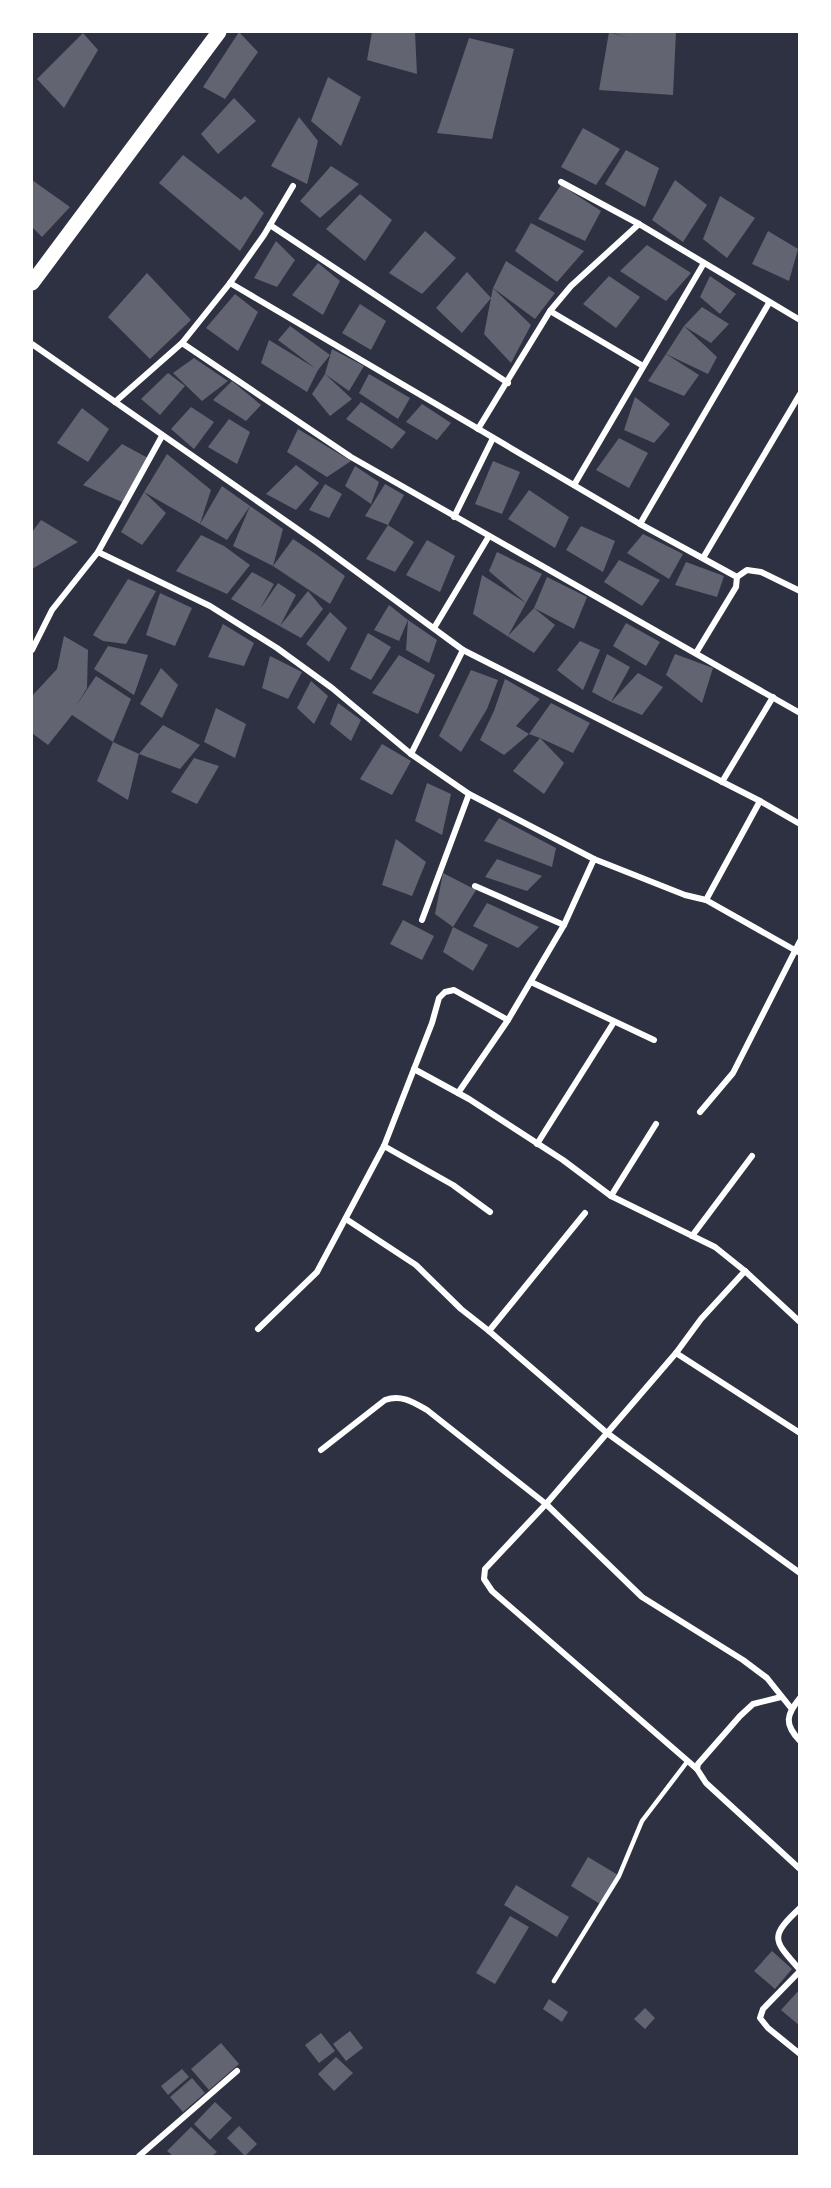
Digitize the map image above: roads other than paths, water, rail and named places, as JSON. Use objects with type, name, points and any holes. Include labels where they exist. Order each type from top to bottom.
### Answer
[{"type":"main road","points":[[32,284],[219,32]]},
{"type":"street","points":[[561,182],[639,224],[800,320]]},
{"type":"street","points":[[115,402],[182,343],[230,283],[270,225],[293,186]]},
{"type":"street","points":[[478,429],[550,311],[571,286],[639,224]]},
{"type":"street","points":[[270,225],[508,383]]},
{"type":"street","points":[[574,485],[704,263]]},
{"type":"street","points":[[230,283],[640,524],[737,577]]},
{"type":"street","points":[[640,524],[770,303]]},
{"type":"street","points":[[550,311],[643,366]]},
{"type":"street","points":[[182,343],[351,457],[800,713]]},
{"type":"street","points":[[32,344],[316,542],[463,650],[760,801],[800,824]]},
{"type":"street","points":[[703,558],[800,394]]},
{"type":"street","points":[[32,650],[52,610],[98,552],[162,436]]},
{"type":"street","points":[[454,517],[493,438]]},
{"type":"street","points":[[434,628],[489,537]]},
{"type":"street","points":[[98,552],[210,606],[276,648],[332,688],[411,754],[469,795],[594,859],[685,895],[706,900],[797,952]]},
{"type":"street","points":[[696,653],[736,587],[737,577],[747,570],[753,570],[800,591]]},
{"type":"street","points":[[411,754],[463,650]]},
{"type":"street","points":[[722,782],[773,698]]},
{"type":"street","points":[[422,920],[469,795]]},
{"type":"street","points":[[706,900],[760,801]]},
{"type":"street","points":[[458,1093],[531,982],[564,925],[594,859]]},
{"type":"street","points":[[475,886],[564,925]]},
{"type":"street","points":[[700,1112],[733,1072],[797,952],[800,941]]},
{"type":"street","points":[[531,982],[654,1040]]},
{"type":"street","points":[[258,1329],[316,1272],[346,1219],[384,1146],[432,1023],[439,998],[445,992],[454,990],[508,1020]]},
{"type":"street","points":[[537,1144],[614,1022]]},
{"type":"street","points":[[414,1069],[458,1093],[563,1160],[611,1196],[715,1247],[745,1271],[800,1322]]},
{"type":"street","points":[[611,1196],[656,1124]]},
{"type":"street","points":[[384,1146],[453,1185],[489,1212]]},
{"type":"street","points":[[692,1236],[752,1156]]},
{"type":"street","points":[[489,1331],[585,1213]]},
{"type":"street","points":[[346,1219],[416,1265],[460,1309],[489,1331],[607,1433],[800,1573]]},
{"type":"street","points":[[745,1271],[701,1318],[676,1353],[546,1504],[485,1569],[484,1579],[492,1591],[697,1769],[706,1783],[800,1869]]},
{"type":"street","points":[[676,1353],[800,1434]]},
{"type":"street","points":[[321,1450],[386,1400],[395,1397],[403,1398],[427,1410],[546,1504],[642,1597],[743,1660],[767,1678],[791,1708]]},
{"type":"street","points":[[697,1769],[698,1764],[753,1704],[781,1697]]},
{"type":"street","points":[[800,1698],[791,1708],[788,1720],[790,1730],[800,1741]]},
{"type":"street","points":[[800,1908],[783,1924],[777,1934],[778,1945],[800,1971],[763,2009],[760,2018],[768,2028],[800,2054]]},
{"type":"street","points":[[139,2157],[237,2071]]},
{"type":"lane","points":[[554,1981],[619,1876],[642,1821],[687,1762]]}]
